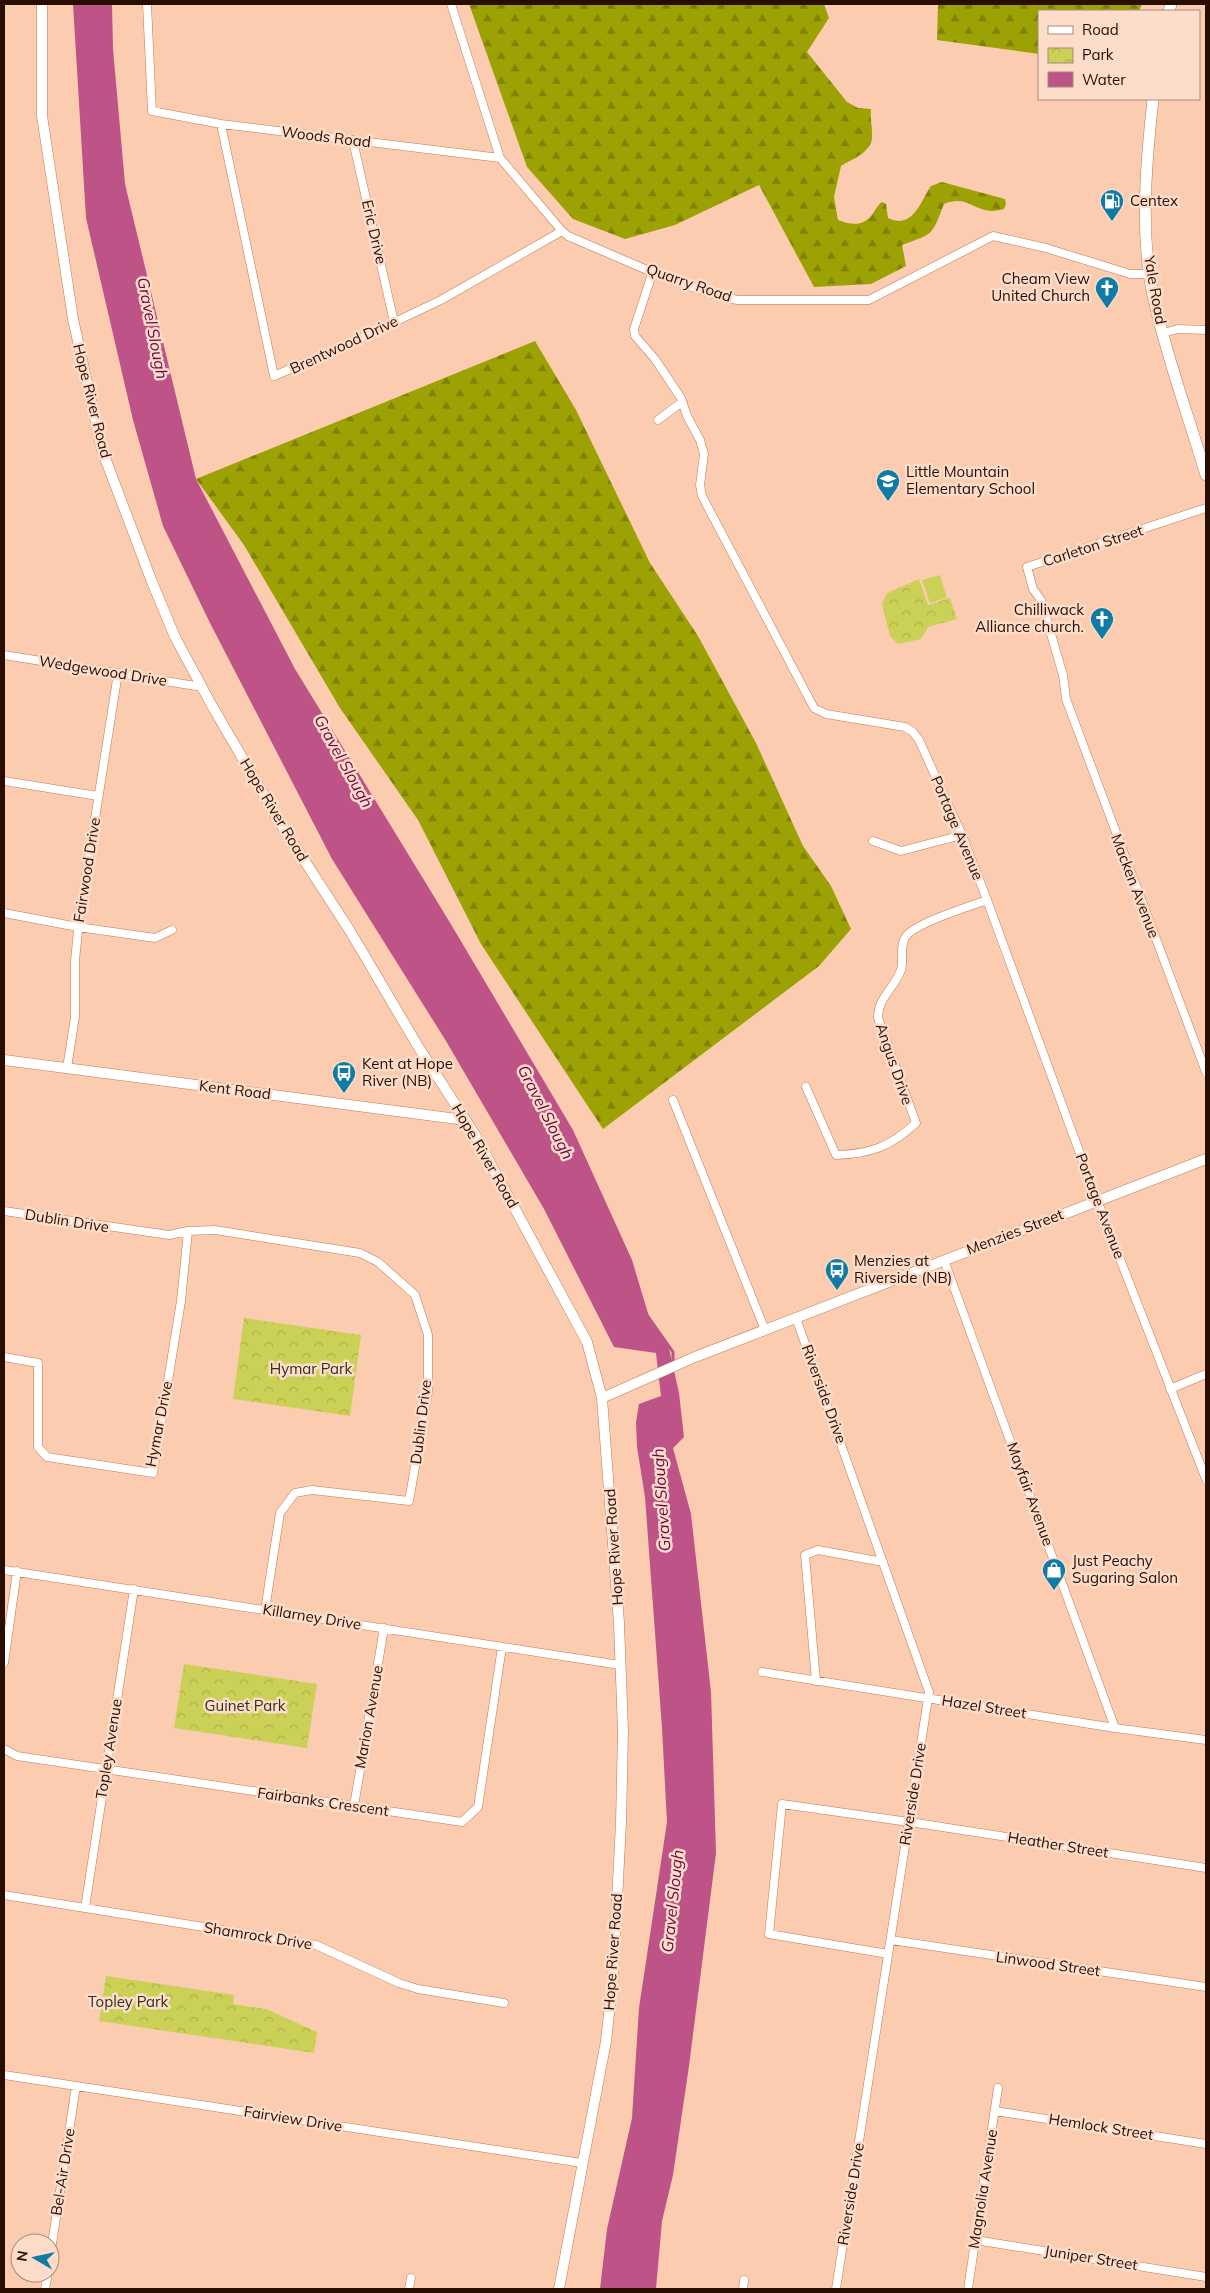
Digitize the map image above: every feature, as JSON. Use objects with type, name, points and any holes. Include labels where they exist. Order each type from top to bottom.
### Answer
[{"type":"main road","name":"Yale Road","points":[[1153,100],[1146,206],[1150,274],[1155,304],[1163,333],[1206,475]]},
{"type":"street","name":"Hope River Road","points":[[42,4],[42,116],[73,319],[102,450],[152,582],[175,637],[282,826],[350,931],[419,1048],[465,1120],[587,1342],[602,1398],[612,1512],[623,1731],[621,1823],[613,1978],[606,2041],[559,2289]]},
{"type":"street","name":"Woods Road","points":[[146,4],[152,111],[221,124],[500,158]]},
{"type":"street","name":"Quarry Road","points":[[451,4],[500,158],[562,232],[653,271],[737,300],[868,300],[993,236],[1038,246],[1130,274],[1150,274]]},
{"type":"street","name":"Brentwood Drive","points":[[221,124],[274,376],[441,300],[562,232]]},
{"type":"street","name":"Eric Drive","points":[[353,141],[394,322]]},
{"type":"street","name":"Portage Avenue","points":[[653,271],[634,329],[635,336],[641,346],[655,359],[682,402],[703,447],[704,459],[700,485],[702,496],[811,704],[817,710],[826,714],[900,725],[914,732],[962,835],[1097,1200],[1206,1479]]},
{"type":"street","points":[[1163,333],[1178,329],[1206,330]]},
{"type":"street","points":[[658,420],[682,402]]},
{"type":"street","name":"Carleton Street","points":[[1066,699],[1063,675],[1041,600],[1033,589],[1027,567],[1206,508]]},
{"type":"street","name":"Wedgewood Drive","points":[[4,655],[202,687]]},
{"type":"street","name":"Fairwood Drive","points":[[67,1068],[76,1017],[75,962],[78,927],[118,673]]},
{"type":"street","name":"Macken Avenue","points":[[1066,699],[1206,1072]]},
{"type":"street","points":[[4,781],[98,796]]},
{"type":"street","points":[[873,841],[901,851],[962,835]]},
{"type":"street","name":"Angus Drive","points":[[806,1087],[836,1155],[860,1154],[879,1148],[900,1137],[916,1123],[878,1018],[878,1009],[881,1000],[901,970],[901,952],[906,937],[927,923],[987,900]]},
{"type":"street","points":[[4,913],[78,927],[155,938],[172,930]]},
{"type":"street","name":"Kent Road","points":[[4,1060],[465,1120]]},
{"type":"street","points":[[673,1100],[765,1330]]},
{"type":"street","name":"Menzies Street","points":[[602,1398],[695,1357],[1097,1200],[1206,1160]]},
{"type":"street","name":"Dublin Drive","points":[[4,1211],[169,1235],[188,1231],[215,1230],[360,1253],[378,1262],[415,1295],[428,1336],[428,1392],[410,1501],[312,1490],[295,1493],[280,1513],[265,1610]]},
{"type":"street","name":"Hymar Drive","points":[[4,1357],[38,1363],[38,1447],[47,1457],[153,1473],[181,1301],[188,1231]]},
{"type":"street","name":"Mayfair Avenue","points":[[944,1260],[1115,1728]]},
{"type":"street","name":"Riverside Drive","points":[[796,1318],[929,1692],[836,2289]]},
{"type":"street","points":[[1170,1388],[1206,1374]]},
{"type":"street","points":[[816,1681],[805,1554],[818,1550],[883,1562]]},
{"type":"street","name":"Killarney Drive","points":[[4,1570],[620,1665]]},
{"type":"street","points":[[4,1663],[17,1571]]},
{"type":"street","name":"Topley Avenue","points":[[85,1908],[134,1589]]},
{"type":"street","name":"Marion Avenue","points":[[354,1806],[384,1628]]},
{"type":"street","name":"Fairbanks Crescent","points":[[4,1749],[17,1756],[462,1822],[478,1807],[502,1647]]},
{"type":"street","name":"Hazel Street","points":[[762,1672],[1115,1728],[1206,1740]]},
{"type":"street","name":"Heather Street","points":[[888,1954],[769,1934],[782,1804],[1206,1868]]},
{"type":"street","name":"Shamrock Drive","points":[[4,1895],[316,1944],[399,1983],[418,1989],[504,2003]]},
{"type":"street","name":"Linwood Street","points":[[891,1940],[1206,1987]]},
{"type":"street","name":"Fairview Drive","points":[[4,2075],[582,2163]]},
{"type":"street","name":"Bel-Air Drive","points":[[54,2233],[76,2086]]},
{"type":"street","name":"Magnolia Avenue","points":[[968,2289],[998,2088]]},
{"type":"street","name":"Hemlock Street","points":[[995,2111],[1206,2144]]},
{"type":"street","name":"Juniper Street","points":[[975,2240],[1206,2276]]},
{"type":"street","points":[[409,2289],[411,2278]]},
{"type":"street","points":[[743,2289],[744,2280]]},
{"type":"green space","points":[[469,4],[824,4],[829,18],[807,52],[847,102],[858,108],[871,109],[872,140],[870,145],[862,154],[841,166],[834,197],[838,220],[854,224],[863,222],[870,217],[882,202],[886,204],[888,218],[897,221],[904,220],[915,212],[931,186],[942,182],[1005,199],[1006,204],[1004,209],[991,211],[958,201],[944,204],[930,232],[902,245],[906,266],[871,284],[814,287],[759,185],[675,225],[625,239],[573,219],[527,167]]},
{"type":"green space","points":[[938,4],[1142,4],[1139,10],[1038,10],[1038,54],[937,40]]},
{"type":"green space","points":[[535,341],[576,410],[650,563],[698,636],[756,743],[803,846],[831,886],[851,929],[819,966],[603,1129],[481,944],[418,820],[340,708],[244,545],[196,479]]},
{"type":"green space","points":[[940,575],[947,598],[930,603],[922,580]]},
{"type":"green space","points":[[919,579],[928,605],[950,598],[957,619],[928,627],[921,639],[898,644],[890,636],[882,604],[887,593]]},
{"type":"green space","name":"Hymar Park","points":[[244,1318],[361,1335],[350,1416],[233,1399]]},
{"type":"green space","name":"Guinet Park","points":[[184,1664],[317,1684],[307,1748],[174,1728]]},
{"type":"green space","name":"Topley Park","points":[[106,1976],[234,1995],[233,2004],[266,2009],[317,2032],[314,2053],[99,2021]]},
{"type":"water","points":[[73,4],[112,4],[113,49],[125,184],[196,479],[295,669],[449,921],[573,1130],[632,1260],[650,1320],[669,1348],[679,1393],[684,1437],[673,1448],[691,1514],[711,1692],[716,1853],[689,2066],[673,2175],[662,2221],[656,2289],[600,2289],[607,2229],[632,2118],[639,2008],[667,1822],[645,1497],[637,1447],[636,1422],[639,1404],[661,1396],[656,1353],[614,1347],[544,1209],[446,1041],[332,859],[210,623],[163,526],[133,420],[86,218]]},
{"type":"waterway","name":"Gravel Slough","points":[[647,1315],[673,1352],[673,1365]]},
{"type":"place","name":"Centex","points":[[1112,222]]},
{"type":"place","name":"Cheam View United Church","points":[[1107,309]]},
{"type":"place","name":"Little Mountain Elementary School","points":[[888,502]]},
{"type":"place","name":"Chilliwack Alliance church.","points":[[1102,640]]},
{"type":"place","name":"Kent at Hope River (NB)","points":[[344,1094]]},
{"type":"place","name":"Menzies at Riverside (NB)","points":[[837,1291]]},
{"type":"place","name":"Just Peachy Sugaring Salon","points":[[1054,1591]]}]
